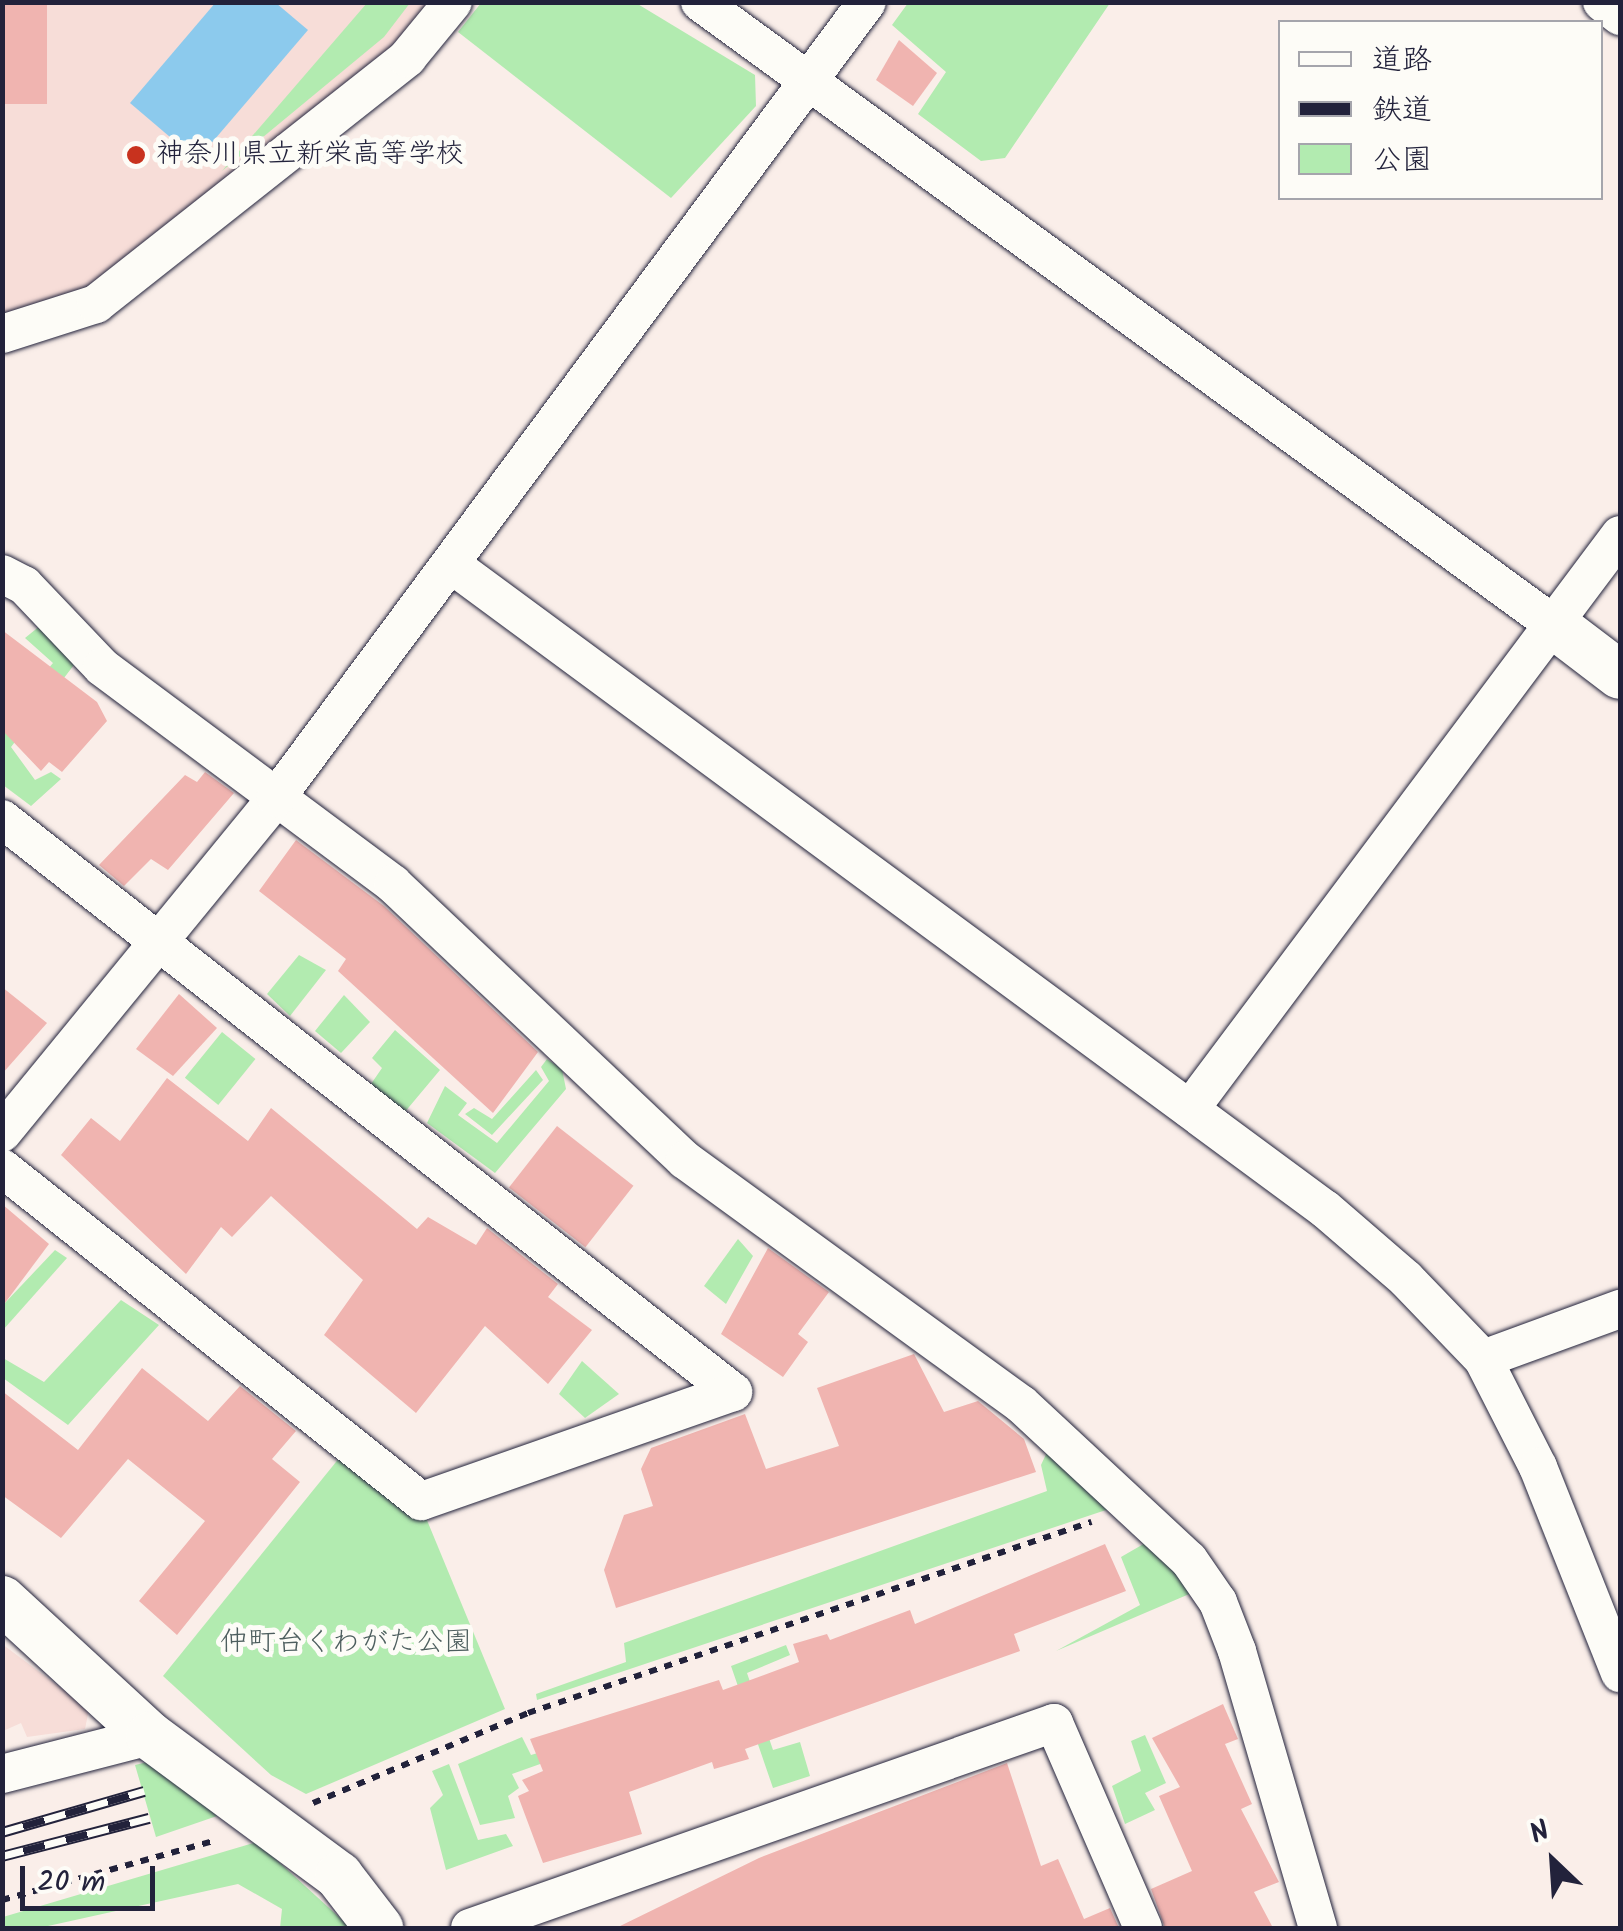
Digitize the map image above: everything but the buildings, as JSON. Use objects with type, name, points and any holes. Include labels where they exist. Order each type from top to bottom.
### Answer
[{"type":"street","points":[[2,334],[96,304],[407,58],[453,2]]},
{"type":"street","points":[[700,2],[1620,676]]},
{"type":"street","points":[[2,1133],[276,798],[867,2]]},
{"type":"street","points":[[1602,2],[1620,16]]},
{"type":"street","points":[[1190,1110],[1620,535]]},
{"type":"street","points":[[452,565],[1325,1209],[1483,1359],[1538,1466],[1620,1674]]},
{"type":"street","points":[[2,574],[24,585],[102,667],[423,910],[686,1160],[1020,1404],[1135,1505],[1218,1602],[1318,1928]]},
{"type":"street","points":[[2,819],[733,1392],[421,1501],[2,1168]]},
{"type":"street","points":[[1483,1359],[1620,1309]]},
{"type":"street","points":[[2,1600],[150,1736],[270,1821],[339,1876],[379,1928]]},
{"type":"street","points":[[470,1928],[1054,1722],[1143,1928]]},
{"type":"street","points":[[2,1774],[150,1736]]},
{"type":"path","points":[[270,1821],[528,1713],[993,1561],[1135,1505]]},
{"type":"path","points":[[2,1900],[170,1857]]},
{"type":"shaded area","name":"神奈川県立新栄高等学校","points":[[2,3],[432,3],[403,43],[169,262],[3,340]]},
{"type":"shaded area","points":[[2,1644],[89,1709],[85,1729],[27,1737],[21,1723],[3,1731]]},
{"type":"green space","points":[[908,2],[1110,3],[1005,158],[981,161],[918,114],[946,72],[892,25]]},
{"type":"green space","points":[[367,3],[410,3],[384,37],[222,171]]},
{"type":"green space","points":[[481,3],[636,3],[755,75],[756,106],[671,198],[458,32]]},
{"type":"green space","points":[[41,625],[77,661],[11,747],[35,780],[51,772],[61,779],[31,806],[3,785],[2,724],[53,663],[25,638]]},
{"type":"green space","points":[[299,955],[326,970],[290,1016],[267,994]]},
{"type":"green space","points":[[344,995],[370,1022],[341,1053],[315,1031]]},
{"type":"green space","points":[[395,1030],[440,1070],[404,1113],[371,1084],[382,1068],[372,1058]]},
{"type":"green space","points":[[222,1032],[255,1059],[218,1105],[185,1078]]},
{"type":"green space","points":[[547,1059],[562,1069],[566,1089],[495,1173],[427,1123],[445,1086],[467,1103],[458,1115],[497,1143],[549,1081],[541,1067]]},
{"type":"green space","points":[[536,1070],[543,1080],[492,1135],[465,1114],[474,1108],[492,1119]]},
{"type":"green space","points":[[738,1239],[753,1256],[726,1304],[704,1286]]},
{"type":"green space","points":[[55,1250],[67,1258],[3,1330],[3,1305]]},
{"type":"green space","points":[[121,1300],[159,1325],[68,1425],[3,1378],[3,1358],[44,1382]]},
{"type":"green space","points":[[582,1361],[619,1394],[585,1418],[559,1394]]},
{"type":"green space","points":[[1048,1450],[1109,1509],[537,1700],[536,1694],[626,1662],[624,1643],[1047,1491],[1041,1465]]},
{"type":"green space","name":"仲町台くわがた公園","points":[[340,1457],[424,1513],[505,1709],[306,1794],[271,1775],[163,1676]]},
{"type":"green space","points":[[1147,1542],[1194,1592],[1056,1651],[1140,1605],[1121,1557]]},
{"type":"green space","points":[[786,1645],[790,1655],[747,1673],[773,1750],[800,1742],[810,1776],[773,1788],[731,1666]]},
{"type":"green space","points":[[1145,1735],[1166,1783],[1145,1793],[1155,1810],[1125,1824],[1112,1786],[1141,1771],[1131,1741]]},
{"type":"green space","points":[[522,1737],[531,1755],[554,1748],[557,1758],[512,1774],[519,1788],[508,1796],[515,1818],[480,1825],[458,1764]]},
{"type":"green space","points":[[156,1760],[217,1816],[156,1837],[135,1765]]},
{"type":"green space","points":[[449,1764],[478,1840],[506,1834],[513,1846],[446,1870],[430,1808],[443,1795],[432,1771]]},
{"type":"green space","points":[[257,1842],[351,1928],[280,1928],[282,1909],[238,1884],[39,1928],[3,1928],[3,1917]]},
{"type":"water","points":[[216,2],[276,3],[308,30],[197,160],[130,103]]},
{"type":"railway","points":[[2,1832],[144,1791]]},
{"type":"railway","points":[[2,1856],[149,1818]]},
{"type":"place","name":"神奈川県立新栄高等学校","points":[[136,155]]}]
